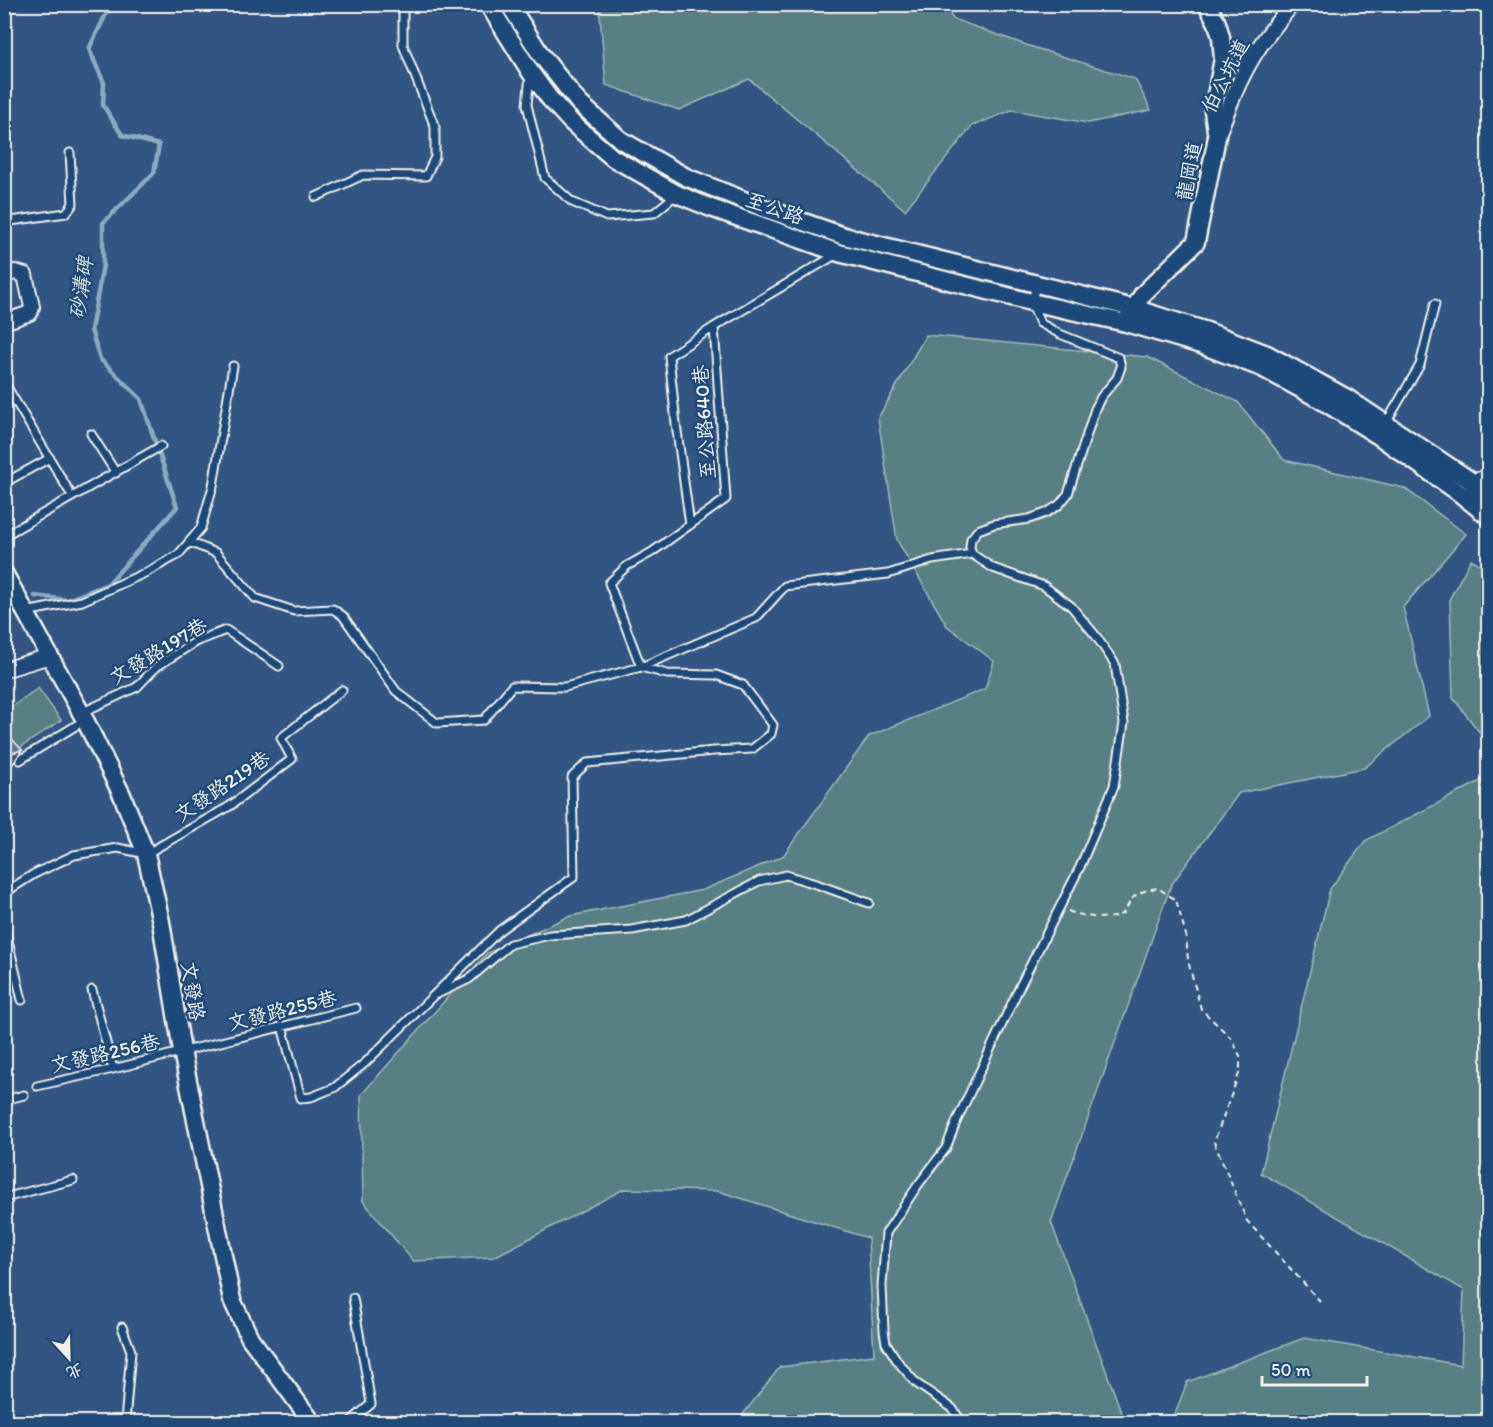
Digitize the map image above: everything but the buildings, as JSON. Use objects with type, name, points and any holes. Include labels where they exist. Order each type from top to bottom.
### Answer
[{"type":"street","name":"至公路","points":[[488,4],[531,73],[550,99],[572,122],[613,158],[677,194],[839,253],[1031,302],[1130,316]]},
{"type":"street","name":"至公路","points":[[509,4],[541,55],[579,103],[621,140],[686,177],[769,210],[844,236],[1037,284],[1130,316]]},
{"type":"street","name":"龍岡道","points":[[1130,316],[1143,294],[1196,242],[1217,137],[1213,111],[1223,59],[1217,23],[1207,4]]},
{"type":"street","name":"伯公坑道","points":[[1217,137],[1231,100],[1258,48],[1292,4]]},
{"type":"street","points":[[677,194],[686,177]]},
{"type":"street","points":[[839,253],[844,236]]},
{"type":"street","points":[[4,275],[15,272],[25,275],[32,307],[30,313],[4,322]]},
{"type":"street","points":[[1130,316],[1207,331],[1267,354],[1347,398],[1381,429],[1463,485],[1488,497]]},
{"type":"street","points":[[1463,485],[1488,516]]},
{"type":"street","name":"文發路","points":[[4,573],[83,716],[122,795],[146,854],[161,922],[182,1052],[232,1300],[250,1338],[312,1422]]},
{"type":"street","points":[[4,670],[50,656]]},
{"type":"lane","points":[[316,197],[363,175],[426,176],[435,157],[435,127],[403,45],[403,4]]},
{"type":"lane","points":[[531,73],[527,105],[545,178],[572,202],[607,217],[654,213],[677,194]]},
{"type":"lane","points":[[4,222],[66,213],[73,204],[70,153]]},
{"type":"lane","points":[[690,525],[669,356],[839,253]]},
{"type":"lane","points":[[962,1422],[952,1408],[915,1383],[886,1343],[882,1286],[886,1233],[946,1148],[975,1082],[1080,867],[1114,786],[1124,723],[1115,664],[1071,606],[1044,586],[993,568],[972,554],[970,547],[971,539],[978,530],[994,524],[1029,519],[1059,505],[1068,494],[1095,409],[1101,397],[1117,378],[1121,367],[1119,358],[1060,334],[1040,322],[1031,302],[1037,284]]},
{"type":"lane","points":[[1381,429],[1420,365],[1435,304]]},
{"type":"lane","name":"至公路640巷","points":[[641,667],[609,583],[627,566],[652,552],[726,499],[714,327]]},
{"type":"lane","points":[[25,612],[82,601],[154,569],[178,555],[201,528],[213,486],[233,366]]},
{"type":"lane","points":[[4,382],[69,491]]},
{"type":"lane","points":[[91,434],[116,473]]},
{"type":"lane","points":[[4,536],[161,446]]},
{"type":"lane","points":[[4,483],[50,458]]},
{"type":"lane","points":[[1463,485],[1488,474]]},
{"type":"lane","points":[[189,542],[216,553],[255,598],[294,611],[333,609],[343,616],[396,691],[437,723],[484,720],[512,686],[565,687],[641,667],[756,618],[785,586],[888,574],[932,560],[972,554]]},
{"type":"lane","name":"文發路197巷","points":[[83,716],[137,687],[156,667],[195,642],[226,630],[279,666]]},
{"type":"lane","points":[[282,1026],[301,1098],[311,1097],[334,1088],[365,1063],[500,930],[574,877],[572,777],[587,763],[752,749],[771,734],[773,725],[743,685],[716,675],[667,674],[641,667]]},
{"type":"lane","name":"文發路219巷","points":[[146,854],[230,806],[292,759],[282,738],[342,690]]},
{"type":"lane","points":[[4,743],[20,760],[83,716]]},
{"type":"lane","points":[[4,895],[34,874],[74,855],[118,848],[146,854]]},
{"type":"lane","points":[[432,997],[469,979],[510,944],[550,935],[632,930],[686,920],[759,881],[786,875],[869,903]]},
{"type":"lane","points":[[4,924],[22,1000]]},
{"type":"lane","points":[[92,990],[113,1069]]},
{"type":"lane","name":"文發路255巷","points":[[182,1052],[356,1008]]},
{"type":"lane","name":"文發路256巷","points":[[37,1086],[182,1052]]},
{"type":"lane","points":[[4,1100],[24,1095]]},
{"type":"lane","points":[[4,1198],[73,1180]]},
{"type":"lane","points":[[350,1422],[371,1404],[353,1298]]},
{"type":"lane","points":[[122,1327],[130,1351],[125,1422]]},
{"type":"path","points":[[1059,909],[1110,919],[1124,912],[1134,896],[1158,888],[1176,900],[1186,935],[1188,961],[1201,1009],[1232,1039],[1240,1056],[1240,1071],[1214,1142],[1247,1221],[1320,1301]]},
{"type":"green space","points":[[599,5],[944,5],[953,19],[1026,45],[1135,79],[1151,110],[1088,123],[1012,110],[972,126],[905,210],[749,79],[679,110],[606,85]]},
{"type":"green space","points":[[926,335],[1147,357],[1238,402],[1284,460],[1404,488],[1466,534],[1403,607],[1429,716],[1364,768],[1239,793],[1171,885],[1051,1222],[1125,1422],[737,1422],[780,1367],[874,1355],[868,1238],[718,1191],[624,1189],[494,1257],[413,1261],[363,1201],[361,1095],[487,953],[570,916],[703,890],[783,856],[869,736],[985,689],[994,661],[947,626],[897,540],[878,418]]},
{"type":"green space","points":[[1471,559],[1488,569],[1488,743],[1453,698],[1450,598]]},
{"type":"green space","points":[[38,688],[61,720],[11,754],[5,746],[5,712]]},
{"type":"green space","points":[[1488,777],[1488,1422],[1172,1422],[1187,1382],[1304,1338],[1461,1365],[1464,1290],[1261,1173],[1330,889],[1365,841]]},
{"type":"waterway","name":"砂溝碑","points":[[35,596],[67,600],[108,584],[177,507],[141,399],[100,359],[91,330],[103,265],[103,223],[154,173],[159,145],[122,135],[103,105],[104,83],[89,49],[111,4]]},
{"type":"waterway","name":"砂溝碑","points":[[4,606],[8,605]]}]
